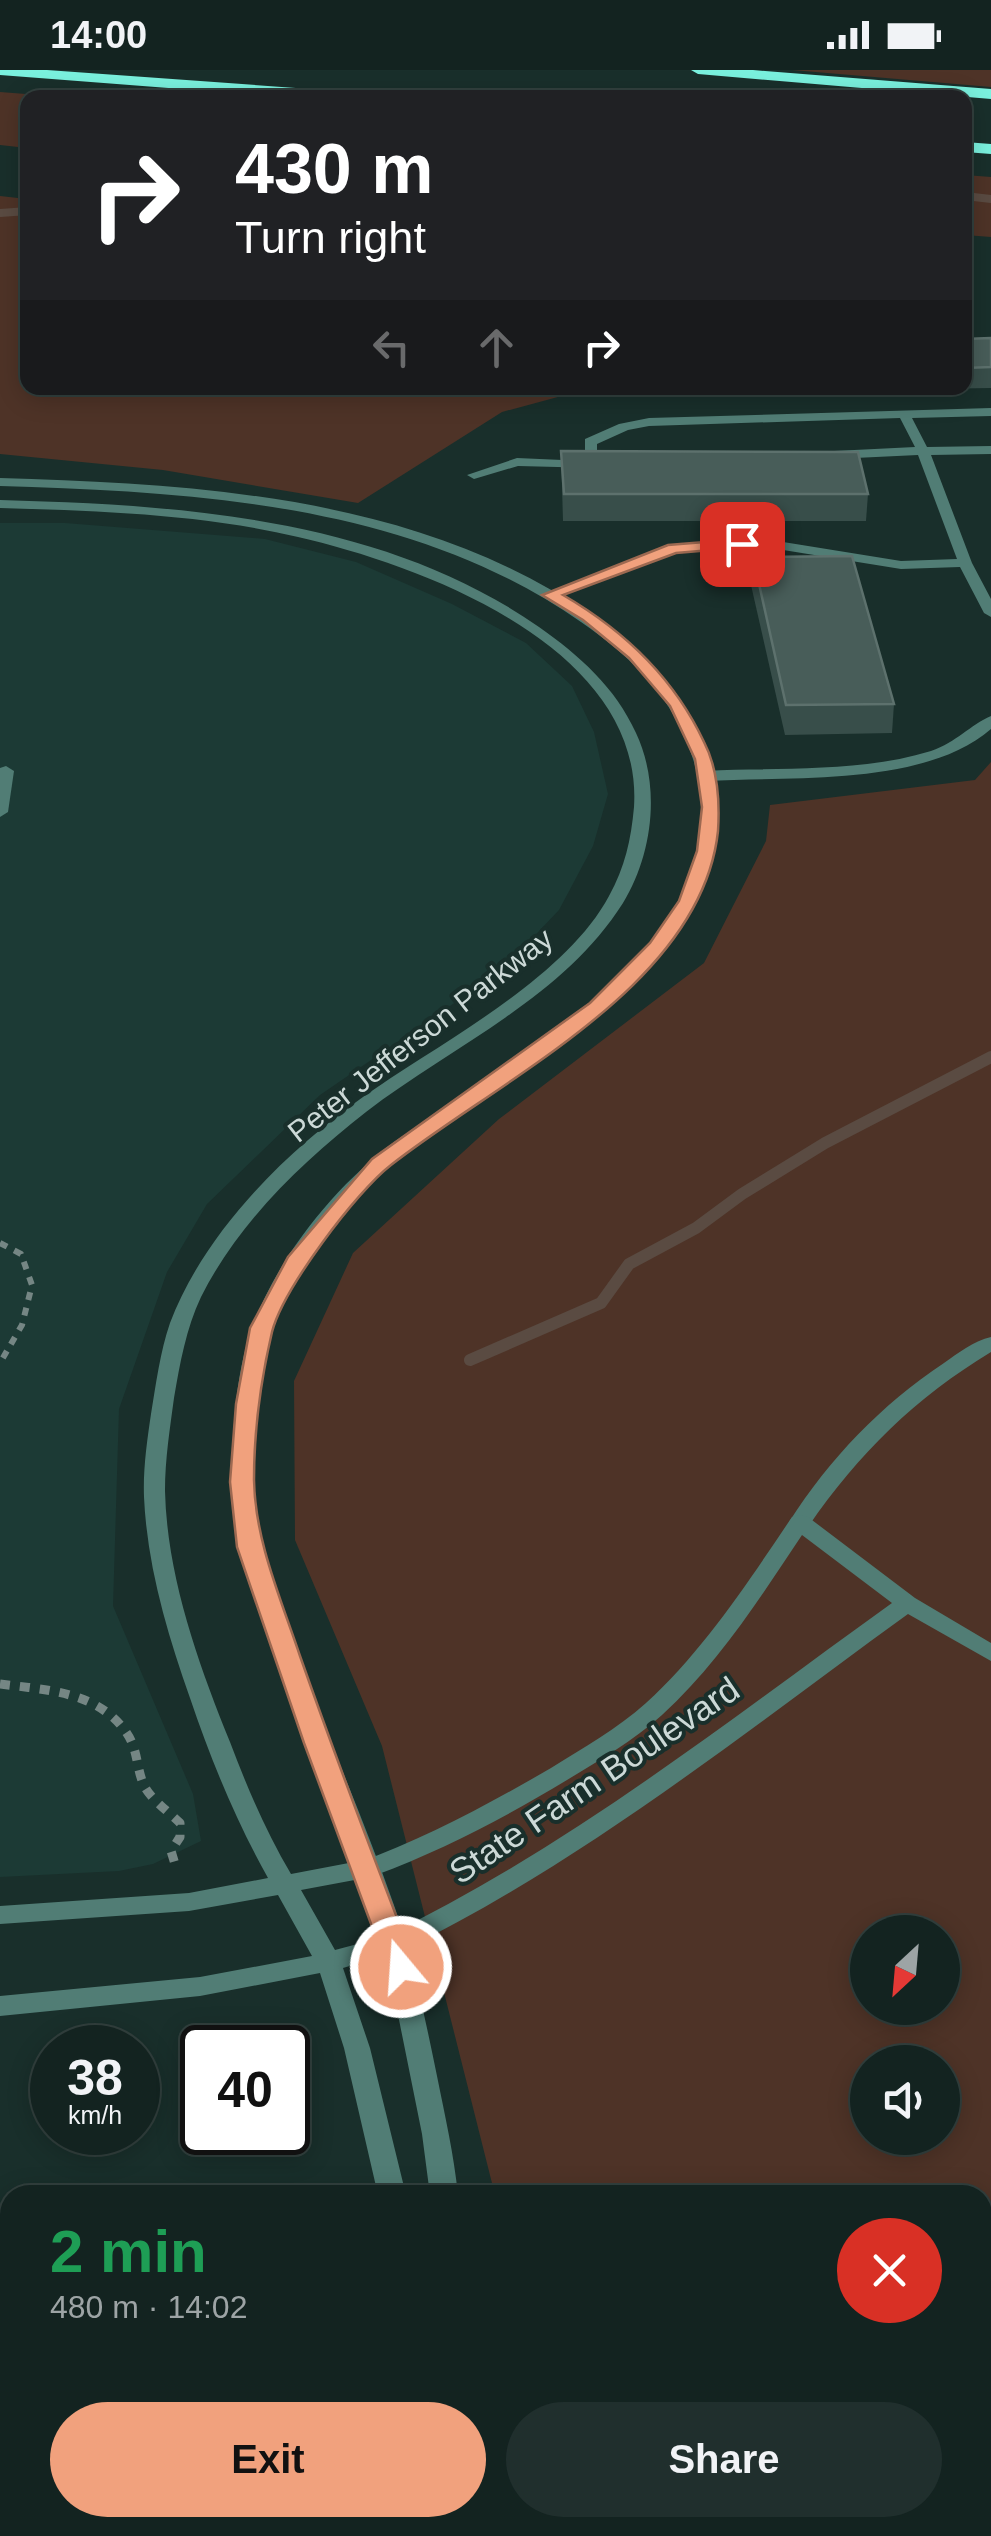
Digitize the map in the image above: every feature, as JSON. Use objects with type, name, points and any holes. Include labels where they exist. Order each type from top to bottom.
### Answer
[{"type":"highway","points":[[698,70],[942,90]]},
{"type":"highway","points":[[0,71],[256,90]]},
{"type":"street","points":[[592,464],[590,442],[624,427],[649,422],[991,412]]},
{"type":"street","points":[[904,416],[923,451],[964,562],[991,613]]},
{"type":"street","points":[[826,455],[991,450]]},
{"type":"street","points":[[474,475],[517,462],[612,464]]},
{"type":"street","points":[[0,482],[125,484],[228,495],[326,512],[406,534],[482,562],[589,617],[646,667],[678,704],[704,759],[711,807],[706,851],[688,901],[658,947],[597,1007],[379,1163],[299,1257],[262,1328],[248,1404],[242,1482],[250,1547],[317,1743],[395,1943],[408,1992],[442,2185]]},
{"type":"street","name":"Peter Jefferson Parkway","points":[[0,504],[112,506],[298,532],[370,552],[442,579],[539,630],[581,665],[618,711],[641,762],[646,806],[640,846],[622,891],[594,932],[536,986],[321,1138],[226,1241],[181,1320],[163,1403],[154,1498],[163,1566],[214,1730],[261,1842],[329,1964],[360,2062],[390,2185]]},
{"type":"street","points":[[550,595],[674,548],[777,545],[901,565],[964,562]]},
{"type":"street","points":[[706,776],[872,765],[928,756],[962,744],[991,721]]},
{"type":"street","points":[[0,812],[6,771]]},
{"type":"street","name":"State Farm Boulevard","points":[[0,1915],[189,1902],[285,1887],[367,1868],[436,1842],[495,1812],[596,1752],[652,1711],[700,1662],[840,1462],[877,1423],[950,1366],[991,1343]]},
{"type":"street","points":[[800,1522],[907,1603],[991,1653]]},
{"type":"street","name":"State Farm Boulevard","points":[[0,2006],[190,1989],[329,1964],[395,1943],[468,1906],[652,1788],[907,1603]]},
{"type":"path","points":[[0,1243],[21,1254],[32,1285],[22,1325],[0,1363]]},
{"type":"path","points":[[0,1684],[67,1693],[101,1706],[126,1732],[140,1761],[143,1785],[180,1823],[180,1837],[171,1851],[175,1864]]},
{"type":"shaded area","points":[[792,70],[991,70],[991,87]]},
{"type":"shaded area","points":[[0,92],[20,94],[20,147],[0,145]]},
{"type":"shaded area","points":[[972,176],[991,177],[991,237],[972,236]]},
{"type":"shaded area","points":[[0,196],[20,198],[20,395],[565,395],[502,412],[358,503],[163,470],[0,454]]},
{"type":"shaded area","points":[[0,523],[65,523],[265,539],[356,562],[452,604],[526,643],[572,686],[594,732],[608,794],[593,846],[559,910],[501,971],[320,1095],[207,1204],[167,1272],[119,1409],[113,1606],[193,1794],[201,1841],[153,1864],[119,1871],[0,1877]]},
{"type":"shaded area","points":[[991,762],[991,2185],[492,2185],[382,1746],[295,1540],[294,1381],[353,1253],[499,1119],[704,963],[766,841],[770,805],[975,780]]},
{"type":"building","points":[[991,338],[991,367],[972,368],[972,339]]},
{"type":"building","points":[[561,451],[858,452],[868,494],[564,494]]},
{"type":"building","points":[[852,556],[894,704],[786,705],[753,557]]},
{"type":"waterway","points":[[972,197],[991,199]]},
{"type":"waterway","points":[[0,213],[20,212]]},
{"type":"waterway","points":[[470,1360],[601,1303],[629,1264],[696,1228],[742,1194],[825,1143],[991,1057]]},
{"type":"route","points":[[401,1967],[317,1743],[250,1547],[242,1482],[248,1404],[262,1328],[299,1257],[379,1163],[597,1007],[658,947],[688,901],[706,851],[711,807],[704,759],[678,704],[635,655],[589,617],[550,595],[674,548],[742,544]]}]
